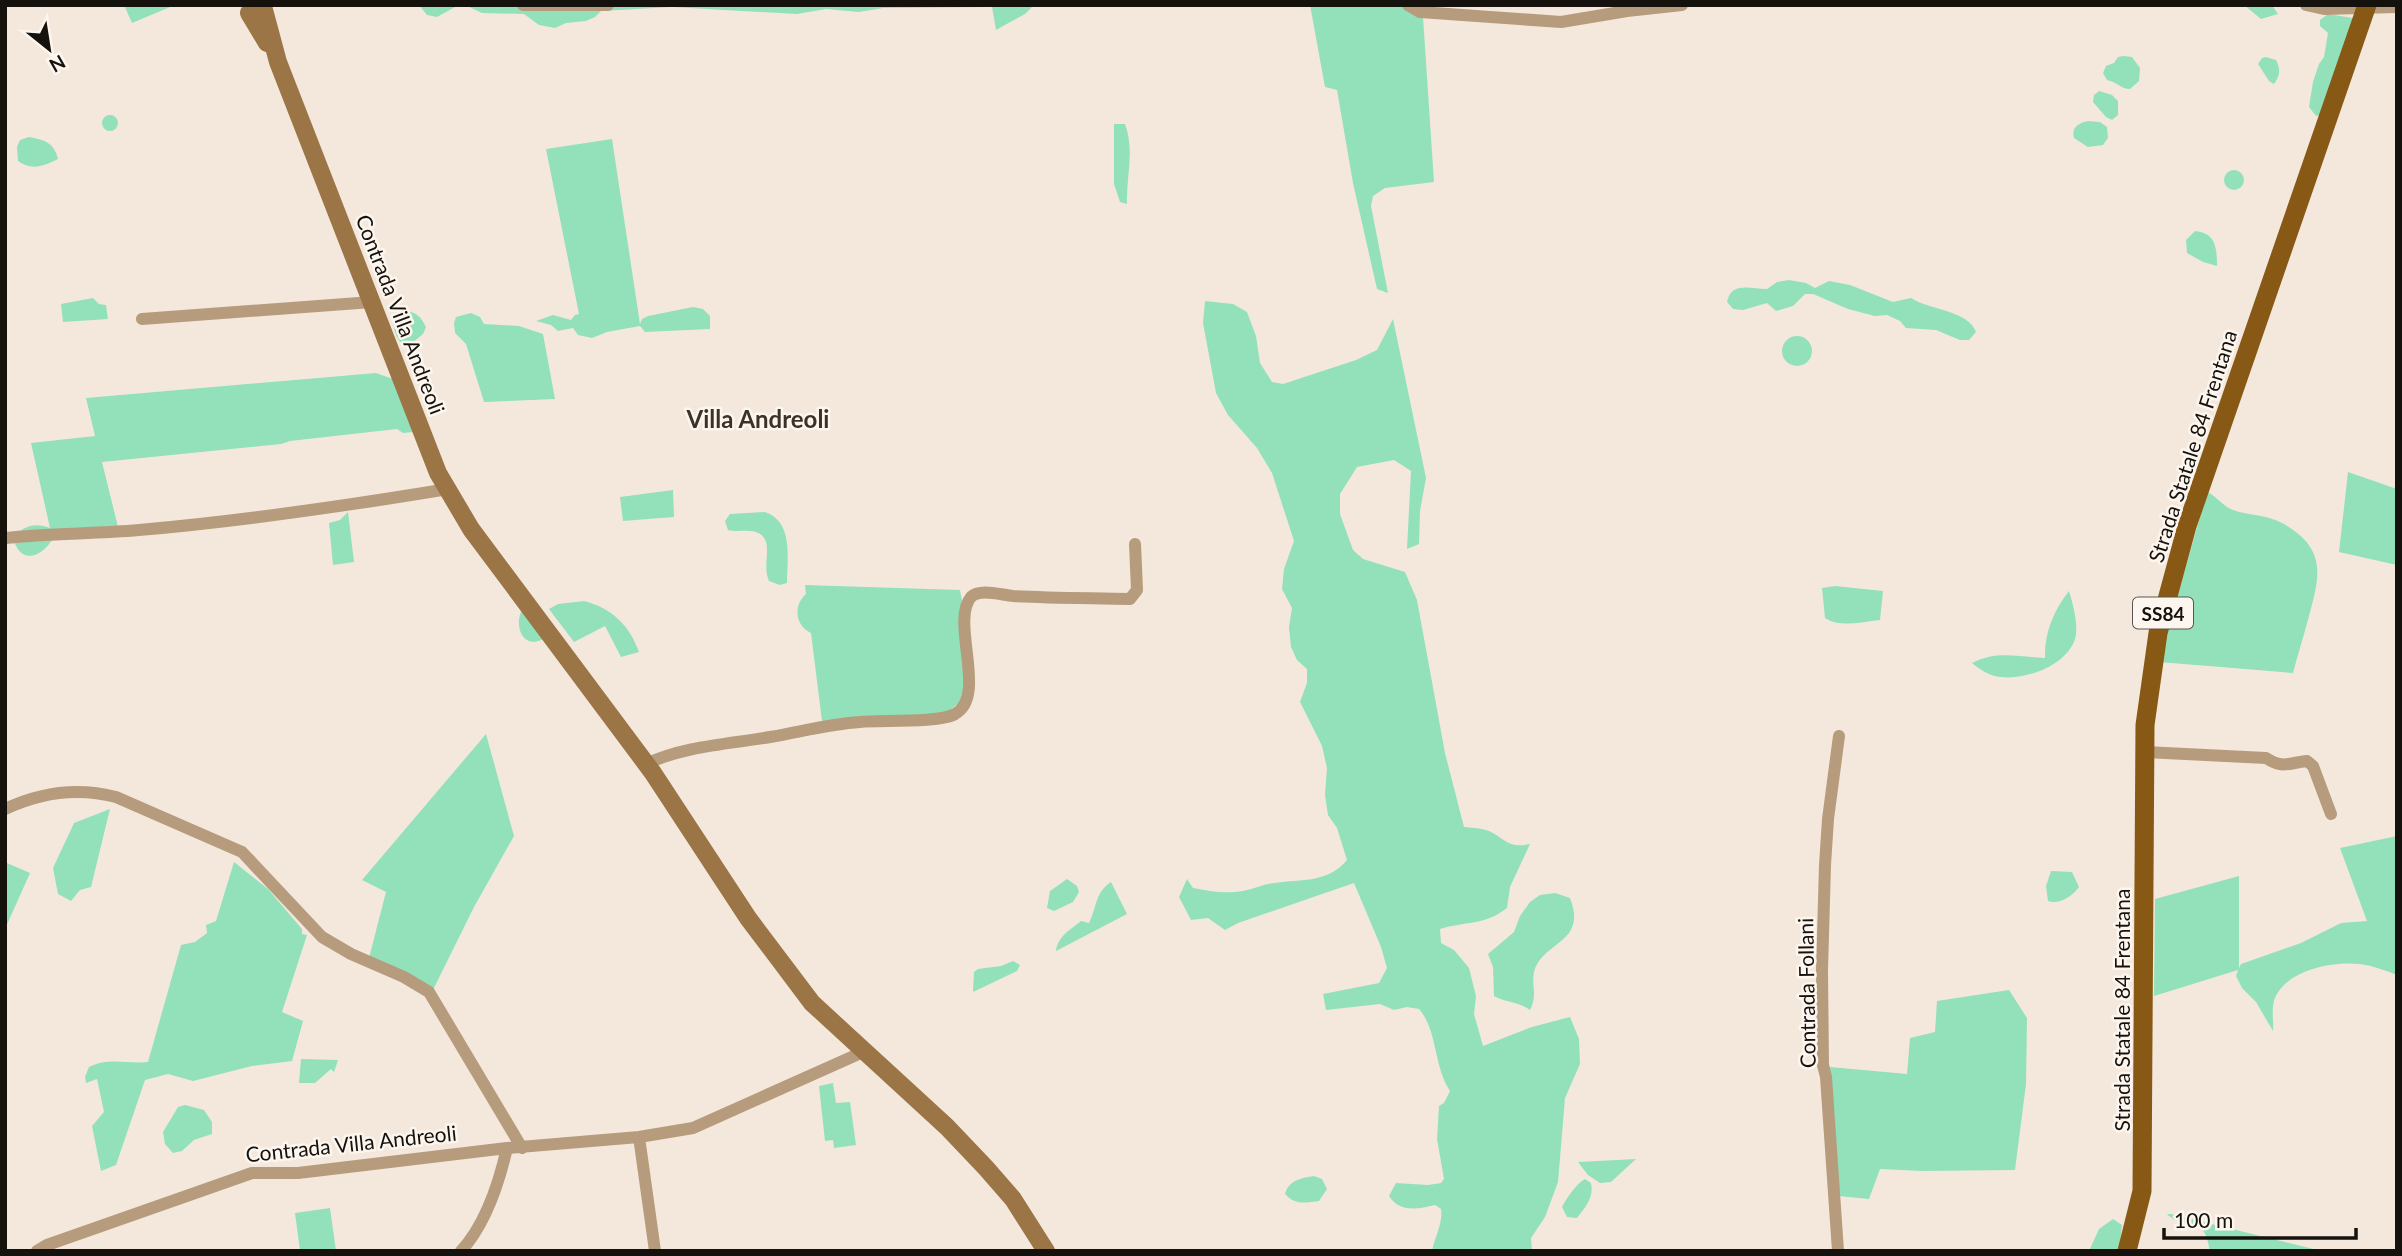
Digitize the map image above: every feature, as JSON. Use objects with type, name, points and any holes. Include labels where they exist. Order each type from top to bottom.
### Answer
[{"type":"main road","name":"Contrada Villa Andreoli","points":[[253,7],[278,61],[438,472],[471,529],[646,764],[748,918],[812,1003],[947,1128],[986,1168],[1013,1199],[1046,1251]]},
{"type":"main road","name":"Strada Statale 84 Frentana","points":[[2127,1251],[2142,1191],[2145,725],[2158,633],[2187,526],[2366,7]]},
{"type":"street","points":[[523,5],[608,5]]},
{"type":"street","points":[[1408,5],[1420,12],[1561,22],[1682,5]]},
{"type":"street","points":[[2306,5],[2324,9],[2378,5],[2397,7]]},
{"type":"street","points":[[142,319],[372,302]]},
{"type":"street","points":[[5,538],[137,530],[318,510],[448,489]]},
{"type":"street","points":[[646,764],[665,755],[783,735],[835,723],[939,719],[956,714],[966,700],[968,676],[965,611],[972,597],[980,593],[1130,599],[1137,590],[1135,544]]},
{"type":"street","name":"Contrada Follani","points":[[1838,1251],[1823,1065],[1822,970],[1828,818],[1839,736]]},
{"type":"street","points":[[2145,752],[2266,758],[2284,766],[2307,761],[2313,766],[2330,814]]},
{"type":"street","points":[[5,809],[57,793],[96,792],[116,797],[242,852],[322,937],[429,992],[523,1148]]},
{"type":"street","name":"Contrada Villa Andreoli","points":[[37,1251],[47,1245],[252,1173],[298,1173],[507,1148],[639,1137],[693,1128],[863,1052]]},
{"type":"street","points":[[639,1137],[655,1251]]},
{"type":"street","points":[[461,1251],[470,1242],[488,1207],[507,1148]]},
{"type":"green space","points":[[124,5],[175,5],[132,23]]},
{"type":"green space","points":[[419,5],[1034,5],[1025,14],[996,30],[992,7],[883,8],[859,12],[826,9],[797,14],[672,7],[601,11],[586,21],[566,23],[555,28],[539,25],[524,14],[482,13],[467,6],[457,6],[437,17],[427,15]]},
{"type":"green space","points":[[1310,5],[1399,5],[1423,17],[1434,182],[1385,188],[1373,196],[1371,206],[1388,293],[1377,289],[1353,183],[1337,90],[1325,87]]},
{"type":"green space","points":[[2244,5],[2272,5],[2278,14],[2261,19]]},
{"type":"green space","points":[[2328,14],[2353,18],[2322,115],[2316,116],[2309,107],[2313,82],[2324,57],[2328,33],[2320,26],[2320,20]]},
{"type":"green space","points":[[2124,56],[2132,57],[2140,68],[2139,81],[2130,89],[2107,80],[2103,73],[2106,66]]},
{"type":"green space","points":[[2266,57],[2276,60],[2279,67],[2279,75],[2274,84],[2258,64]]},
{"type":"green space","points":[[2099,91],[2112,95],[2118,101],[2118,115],[2112,120],[2093,102],[2094,95]]},
{"type":"green space","points":[[110,115],[116,117],[116,129],[110,131],[104,129],[102,123],[104,117]]},
{"type":"green space","points":[[2088,121],[2100,122],[2107,127],[2108,138],[2103,145],[2088,147],[2074,138],[2076,126]]},
{"type":"green space","points":[[1114,124],[1125,124],[1128,134],[1130,154],[1127,204],[1120,202],[1114,184]]},
{"type":"green space","points":[[29,137],[48,143],[58,159],[38,166],[28,166],[18,161],[17,147],[20,140]]},
{"type":"green space","points":[[612,139],[640,324],[642,319],[648,316],[693,307],[703,309],[710,316],[710,329],[645,332],[640,326],[607,332],[592,338],[578,335],[573,328],[558,331],[551,325],[536,321],[553,315],[571,320],[579,314],[546,149]]},
{"type":"green space","points":[[2234,170],[2241,173],[2244,180],[2241,187],[2234,190],[2227,187],[2224,180],[2227,173]]},
{"type":"green space","points":[[2195,231],[2211,238],[2216,248],[2217,266],[2187,253],[2186,240]]},
{"type":"green space","points":[[1789,280],[1806,283],[1815,288],[1829,281],[1850,285],[1893,302],[1911,298],[1965,319],[1976,332],[1969,340],[1960,340],[1936,330],[1906,328],[1900,321],[1887,315],[1875,316],[1848,309],[1813,294],[1805,294],[1793,306],[1776,311],[1767,303],[1743,310],[1733,309],[1727,302],[1729,295],[1737,289],[1767,289],[1777,282]]},
{"type":"green space","points":[[93,298],[99,304],[106,305],[108,319],[63,322],[61,304]]},
{"type":"green space","points":[[1205,301],[1233,304],[1247,312],[1256,336],[1260,363],[1272,382],[1283,384],[1356,360],[1377,350],[1393,319],[1426,478],[1420,511],[1419,544],[1407,549],[1411,471],[1394,460],[1357,467],[1340,494],[1340,514],[1353,550],[1363,559],[1405,572],[1417,600],[1445,753],[1464,827],[1486,830],[1513,845],[1530,844],[1510,887],[1507,908],[1490,918],[1440,929],[1441,943],[1454,950],[1469,968],[1476,996],[1474,1014],[1483,1046],[1532,1027],[1570,1017],[1579,1039],[1580,1064],[1565,1098],[1558,1182],[1545,1217],[1531,1238],[1532,1251],[1432,1251],[1440,1225],[1441,1209],[1435,1205],[1404,1207],[1389,1196],[1396,1183],[1428,1185],[1441,1183],[1444,1179],[1437,1139],[1439,1106],[1444,1103],[1450,1091],[1429,1027],[1419,1009],[1407,1007],[1394,1010],[1380,1004],[1326,1010],[1323,994],[1379,983],[1387,968],[1354,883],[1238,923],[1225,930],[1208,918],[1191,920],[1179,897],[1187,879],[1193,888],[1237,892],[1323,876],[1332,873],[1347,860],[1337,828],[1328,815],[1325,795],[1327,768],[1322,746],[1300,702],[1307,683],[1307,669],[1297,660],[1291,647],[1289,627],[1292,608],[1282,589],[1284,569],[1294,541],[1272,473],[1257,448],[1228,415],[1216,393],[1203,323]]},
{"type":"green space","points":[[404,311],[418,316],[426,327],[423,334],[406,348],[397,338],[393,322],[393,317]]},
{"type":"green space","points":[[471,313],[480,317],[484,324],[519,326],[543,334],[555,399],[484,402],[466,344],[455,333],[456,317]]},
{"type":"green space","points":[[1797,336],[1807,341],[1812,351],[1807,361],[1797,366],[1787,361],[1782,351],[1787,341]]},
{"type":"green space","points":[[376,373],[393,379],[413,432],[403,433],[397,429],[102,462],[118,527],[52,540],[36,555],[25,555],[16,546],[13,537],[21,530],[35,525],[50,528],[31,443],[95,436],[86,398]]},
{"type":"green space","points":[[2348,472],[2397,489],[2397,565],[2339,552]]},
{"type":"green space","points":[[673,490],[674,517],[623,521],[620,497]]},
{"type":"green space","points":[[2207,492],[2233,510],[2271,518],[2284,524],[2308,543],[2314,554],[2317,564],[2316,588],[2293,673],[2159,662]]},
{"type":"green space","points":[[348,512],[354,562],[333,565],[329,523],[340,520]]},
{"type":"green space","points":[[765,512],[781,524],[787,542],[787,583],[780,585],[769,581],[764,538],[759,533],[750,531],[728,530],[725,521],[730,514]]},
{"type":"green space","points":[[805,585],[960,590],[964,611],[963,691],[960,702],[945,714],[822,721],[811,633],[802,626],[798,615],[799,604],[806,594]]},
{"type":"green space","points":[[1835,586],[1883,591],[1880,620],[1844,624],[1825,618],[1822,588]]},
{"type":"green space","points":[[2069,591],[2076,622],[2075,639],[2070,649],[2054,664],[2033,673],[2011,677],[1989,674],[1972,663],[1999,655],[2045,658],[2051,622]]},
{"type":"green space","points":[[584,601],[603,608],[619,619],[631,634],[639,652],[621,657],[605,626],[574,642],[549,609],[558,604]]},
{"type":"green space","points":[[523,608],[546,637],[532,642],[522,635],[519,622]]},
{"type":"green space","points":[[486,734],[514,836],[474,907],[431,994],[369,958],[386,892],[362,880]]},
{"type":"green space","points":[[110,809],[91,887],[80,890],[71,901],[58,894],[53,868],[74,823]]},
{"type":"green space","points":[[2397,836],[2397,975],[2350,963],[2314,968],[2292,978],[2277,994],[2273,1007],[2273,1031],[2256,1002],[2242,988],[2236,976],[2238,970],[2154,996],[2155,899],[2239,876],[2239,968],[2241,964],[2301,943],[2341,923],[2367,921],[2340,848]]},
{"type":"green space","points":[[234,862],[268,889],[302,929],[302,934],[307,935],[282,1012],[303,1021],[292,1061],[252,1066],[193,1081],[168,1074],[145,1080],[116,1165],[101,1171],[92,1126],[104,1112],[97,1079],[86,1083],[89,1067],[111,1062],[148,1062],[181,945],[195,942],[207,933],[206,925],[216,921]]},
{"type":"green space","points":[[5,864],[30,873],[5,929]]},
{"type":"green space","points":[[2051,871],[2072,872],[2079,887],[2065,899],[2048,901],[2046,886]]},
{"type":"green space","points":[[1067,879],[1077,886],[1079,892],[1073,902],[1054,911],[1047,908],[1050,891]]},
{"type":"green space","points":[[1111,882],[1127,914],[1056,951],[1059,941],[1069,930],[1081,921],[1089,923],[1099,895]]},
{"type":"green space","points":[[1555,893],[1570,898],[1574,913],[1573,925],[1562,941],[1539,962],[1533,977],[1534,999],[1530,1010],[1494,996],[1493,967],[1488,954],[1514,932],[1520,916],[1530,902],[1540,895]]},
{"type":"green space","points":[[1013,961],[1020,965],[1017,971],[973,992],[974,972]]},
{"type":"green space","points":[[2009,990],[2027,1018],[2026,1084],[2015,1170],[1880,1169],[1869,1199],[1838,1196],[1830,1067],[1907,1074],[1910,1038],[1935,1032],[1937,1001]]},
{"type":"green space","points":[[301,1059],[338,1060],[334,1072],[331,1069],[315,1083],[299,1083]]},
{"type":"green space","points":[[833,1083],[836,1103],[850,1102],[856,1145],[834,1148],[833,1140],[825,1141],[819,1086]]},
{"type":"green space","points":[[185,1105],[204,1110],[212,1122],[212,1134],[194,1140],[182,1151],[173,1153],[165,1144],[163,1132],[178,1107]]},
{"type":"green space","points":[[1636,1159],[1611,1182],[1600,1183],[1588,1175],[1578,1162]]},
{"type":"green space","points":[[1314,1176],[1322,1179],[1327,1189],[1319,1201],[1296,1202],[1285,1194],[1293,1183]]},
{"type":"green space","points":[[1585,1179],[1591,1183],[1588,1202],[1577,1218],[1567,1217],[1562,1207]]},
{"type":"green space","points":[[330,1208],[336,1251],[300,1251],[295,1213]]},
{"type":"green space","points":[[2167,1214],[2322,1251],[2210,1251],[2207,1239],[2199,1227],[2181,1222]]},
{"type":"green space","points":[[2113,1219],[2122,1225],[2119,1251],[2089,1251],[2099,1229]]},
{"type":"district","name":"Villa Andreoli","points":[[758,418]]}]
